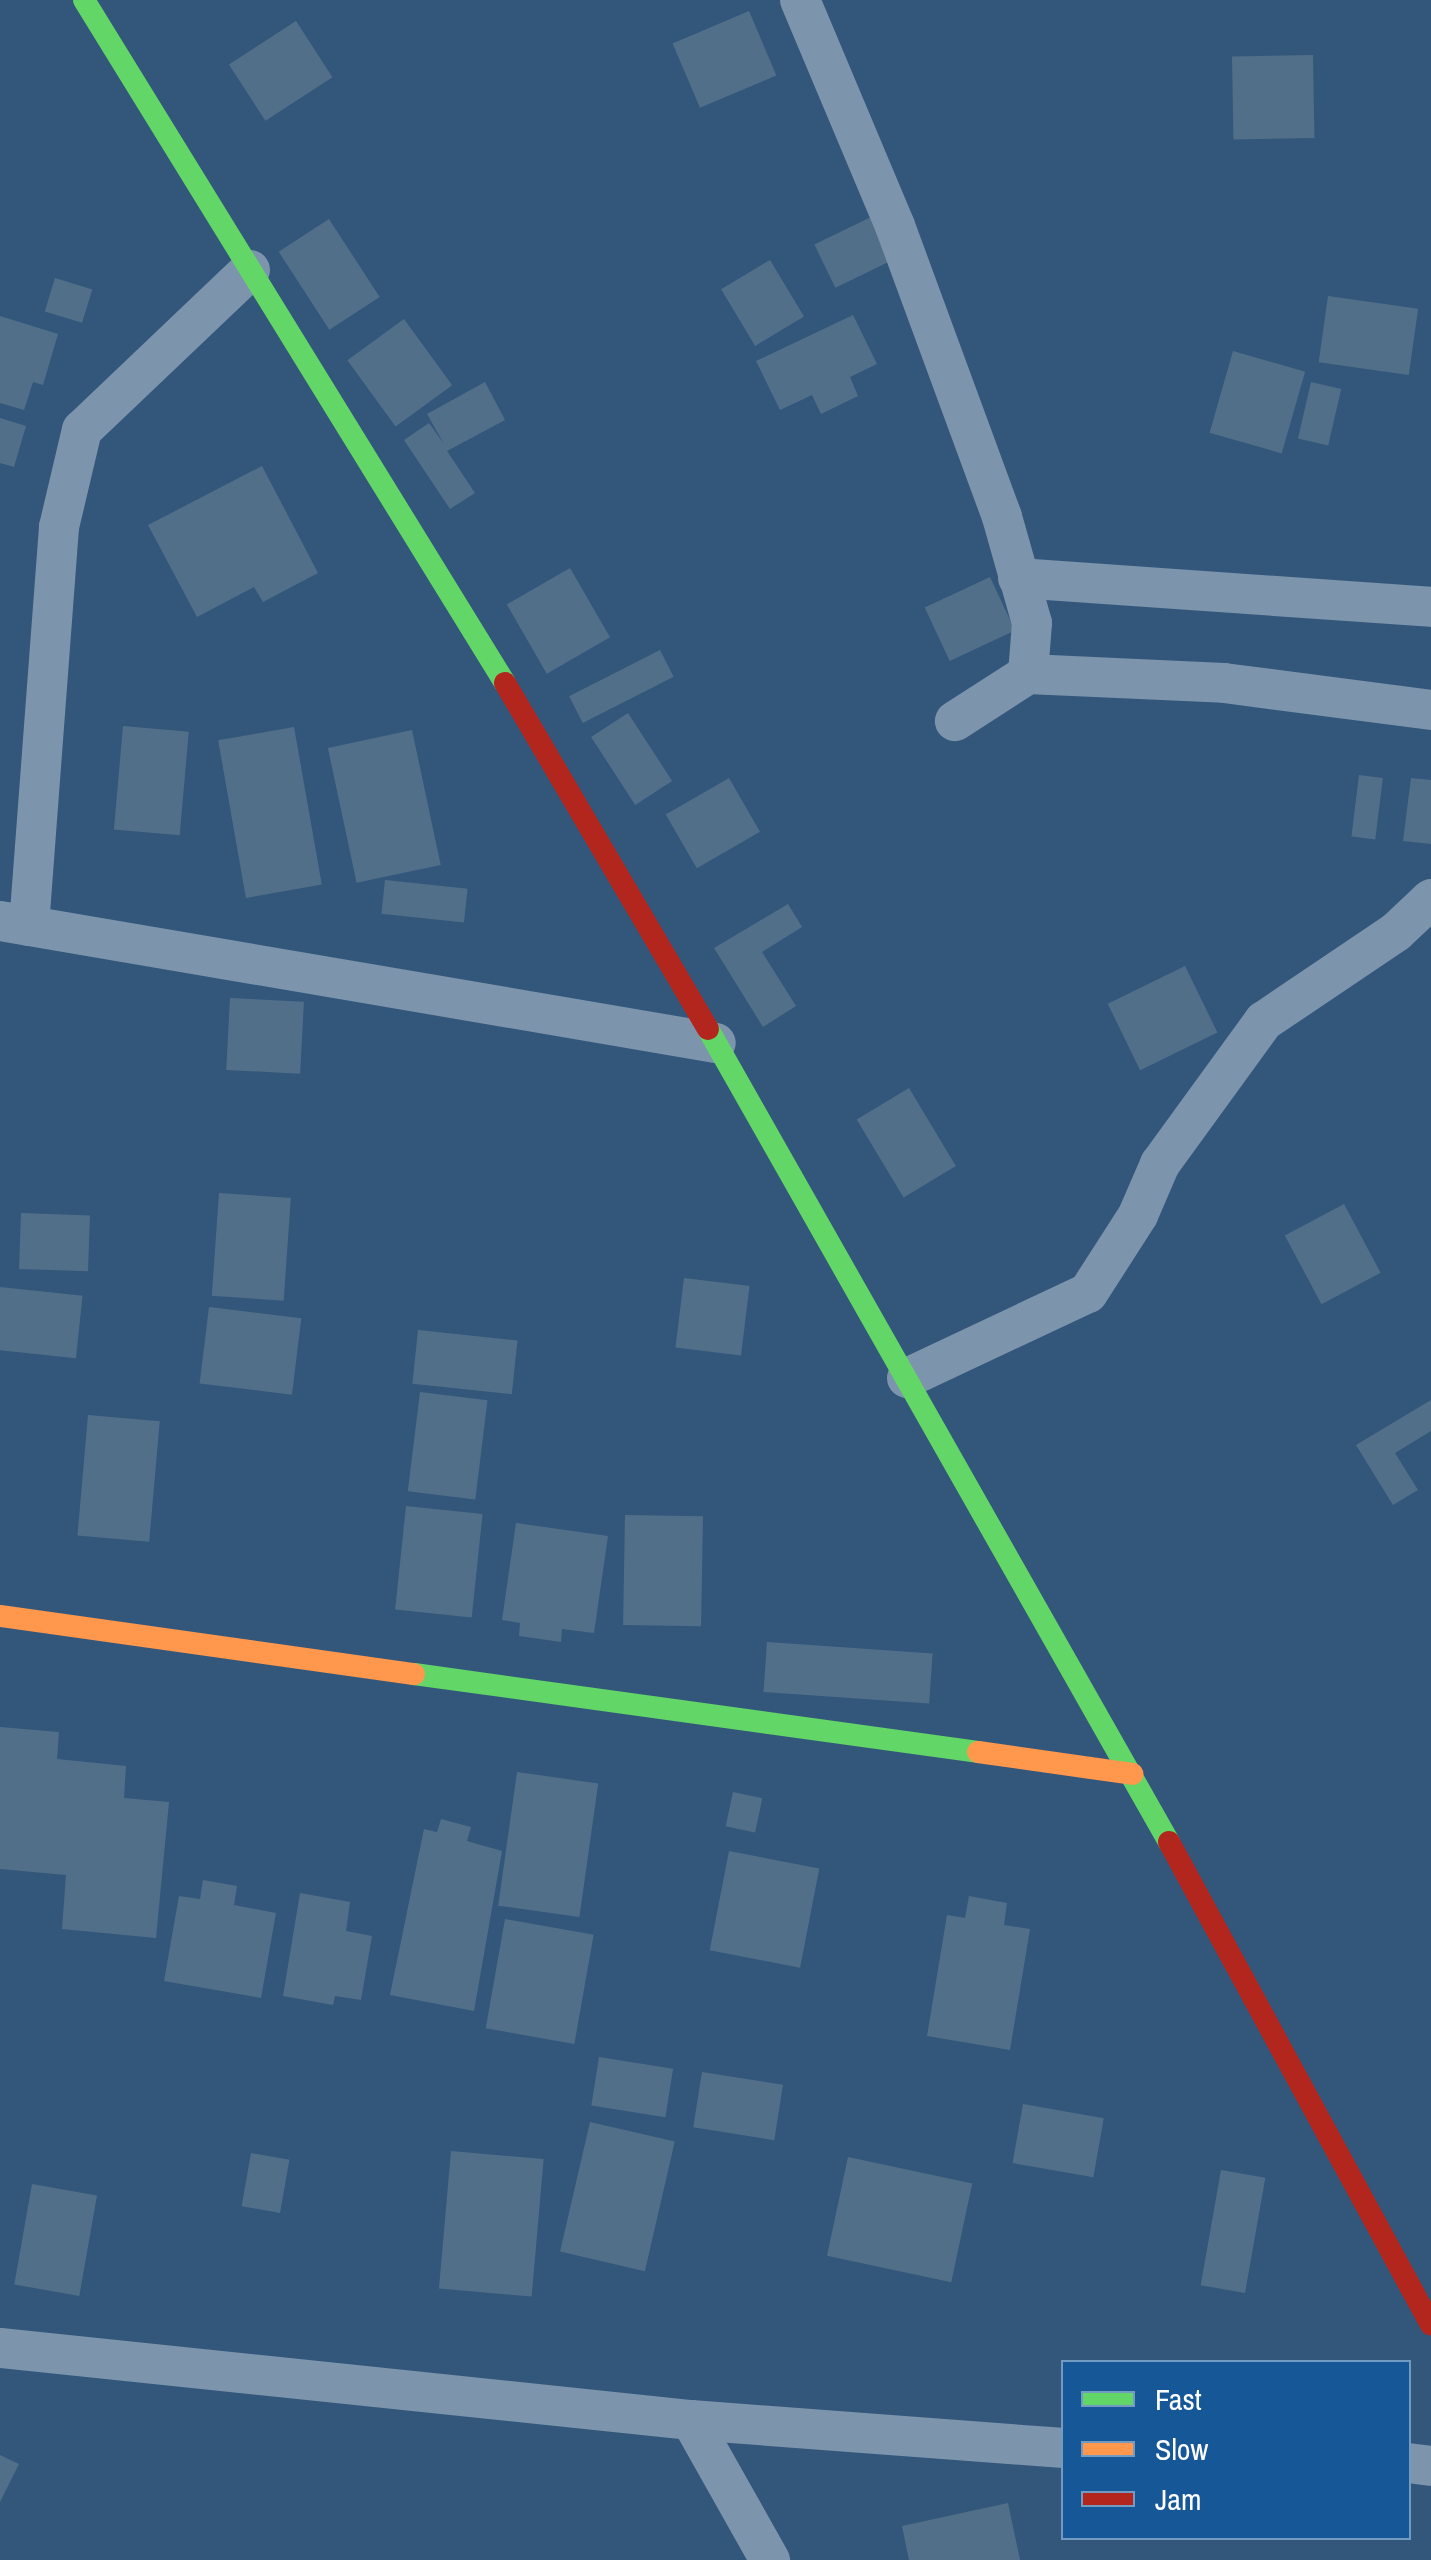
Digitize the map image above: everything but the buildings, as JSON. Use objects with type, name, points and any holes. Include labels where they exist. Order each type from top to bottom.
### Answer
[{"type":"street","points":[[84,0],[586,814],[1132,1774],[1431,2325]]},
{"type":"street","points":[[800,0],[895,226],[1018,578],[1032,623],[1028,674]]},
{"type":"street","points":[[250,270],[82,430],[59,527],[14,924],[716,1042]]},
{"type":"street","points":[[1018,578],[1431,607]]},
{"type":"street","points":[[956,721],[1028,674],[1224,683],[1431,710]]},
{"type":"street","points":[[907,1378],[1088,1293],[1138,1215],[1160,1164],[1264,1022],[1396,932],[1431,899]]},
{"type":"street","points":[[0,1616],[1132,1774]]},
{"type":"street","points":[[0,2348],[691,2420],[1061,2448]]},
{"type":"street","points":[[691,2420],[770,2560]]},
{"type":"traffic: fast","points":[[84,0],[505,683]]},
{"type":"traffic: fast","points":[[708,1029],[1169,1842]]},
{"type":"traffic: fast","points":[[414,1674],[978,1752]]},
{"type":"traffic: slow","points":[[0,1616],[414,1674]]},
{"type":"traffic: slow","points":[[978,1752],[1132,1774]]},
{"type":"traffic: jam","points":[[505,683],[708,1029]]},
{"type":"traffic: jam","points":[[1169,1842],[1431,2325]]}]
